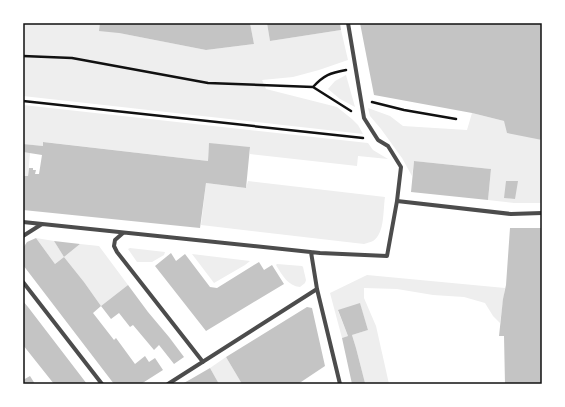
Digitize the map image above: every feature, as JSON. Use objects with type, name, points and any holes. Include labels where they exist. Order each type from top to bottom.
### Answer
[{"type":"street","points":[[23,222],[311,252],[388,256],[401,167],[388,146],[378,140],[364,118],[348,23]]},
{"type":"street","points":[[397,201],[510,214],[542,213]]},
{"type":"street","points":[[23,236],[43,224]]},
{"type":"street","points":[[124,233],[115,240],[114,246],[117,252],[203,362]]},
{"type":"street","points":[[311,252],[317,289],[340,384]]},
{"type":"street","points":[[23,282],[102,384]]},
{"type":"street","points":[[168,384],[317,289]]},
{"type":"path","points":[[23,56],[72,58],[208,83],[314,87],[348,110],[364,118]]},
{"type":"path","points":[[314,87],[321,79],[332,73],[355,68]]},
{"type":"path","points":[[23,101],[378,140]]},
{"type":"path","points":[[362,103],[374,102],[404,110],[456,119]]},
{"type":"shaded area","points":[[23,23],[100,23],[119,33],[206,50],[254,44],[250,23],[267,23],[270,41],[341,30],[348,60],[293,77],[262,80],[266,89],[337,107],[358,125],[363,134],[23,96]]},
{"type":"shaded area","points":[[346,75],[355,107],[340,99],[328,89],[335,81]]},
{"type":"shaded area","points":[[23,105],[368,143],[373,150],[388,159],[358,156],[357,166],[250,154],[250,147],[209,144],[208,161],[44,142],[43,146],[23,144]]},
{"type":"shaded area","points":[[368,108],[390,116],[403,126],[467,130],[472,113],[504,121],[542,140],[542,203],[514,203],[488,200],[491,169],[414,161],[412,176],[402,158],[370,116]]},
{"type":"shaded area","points":[[23,152],[30,153],[28,176],[23,176]]},
{"type":"shaded area","points":[[248,181],[385,197],[383,221],[380,233],[373,241],[364,244],[201,225],[206,183],[246,188]]},
{"type":"shaded area","points":[[36,238],[54,241],[64,257],[55,264]]},
{"type":"shaded area","points":[[80,244],[99,246],[128,285],[101,306],[64,257]]},
{"type":"shaded area","points":[[128,249],[165,252],[164,255],[152,262],[137,262]]},
{"type":"shaded area","points":[[192,254],[250,261],[214,283]]},
{"type":"shaded area","points":[[276,265],[302,266],[306,280],[305,283],[300,287],[292,285],[283,276]]},
{"type":"shaded area","points":[[367,275],[505,288],[500,323],[493,316],[485,303],[464,297],[433,295],[397,289],[364,288],[364,298],[376,326],[389,384],[362,384],[365,383],[352,335],[368,330],[360,304],[338,311],[348,336],[342,338],[330,293]]},
{"type":"shaded area","points":[[226,357],[242,384],[219,384],[210,368]]},
{"type":"building","points":[[100,23],[250,23],[254,44],[206,50],[119,33],[99,31]]},
{"type":"building","points":[[267,23],[340,23],[341,30],[270,41]]},
{"type":"building","points":[[360,23],[542,23],[542,140],[507,133],[504,121],[472,113],[374,95]]},
{"type":"building","points":[[43,142],[208,161],[209,143],[250,147],[246,188],[206,183],[200,228],[23,210],[23,176],[28,176],[29,168],[36,170],[35,174],[39,174],[42,155],[23,152],[23,144],[43,146]]},
{"type":"building","points":[[414,161],[491,169],[488,200],[411,192]]},
{"type":"building","points":[[506,181],[518,181],[515,199],[504,198]]},
{"type":"building","points":[[510,228],[542,228],[542,384],[505,384],[504,336],[499,336],[506,285]]},
{"type":"building","points":[[36,238],[55,264],[64,257],[84,282],[101,306],[93,313],[114,340],[116,338],[135,364],[145,356],[149,362],[155,358],[163,370],[141,384],[114,384],[23,265],[23,248],[27,242]]},
{"type":"building","points":[[54,241],[80,244],[64,257]]},
{"type":"building","points":[[171,253],[176,261],[185,254],[210,287],[217,288],[259,262],[264,270],[272,265],[284,284],[206,331],[155,266]]},
{"type":"building","points":[[128,285],[184,357],[174,364],[159,345],[154,350],[133,325],[130,327],[119,313],[111,319],[101,306]]},
{"type":"building","points":[[23,301],[87,384],[54,384],[23,345]]},
{"type":"building","points":[[360,303],[368,330],[352,335],[365,383],[352,384],[342,338],[348,336],[338,310]]},
{"type":"building","points":[[307,307],[312,308],[325,366],[298,384],[242,384],[226,357]]},
{"type":"building","points":[[210,368],[219,384],[182,384],[191,379]]},
{"type":"building","points":[[30,376],[35,384],[23,384],[23,380]]}]
